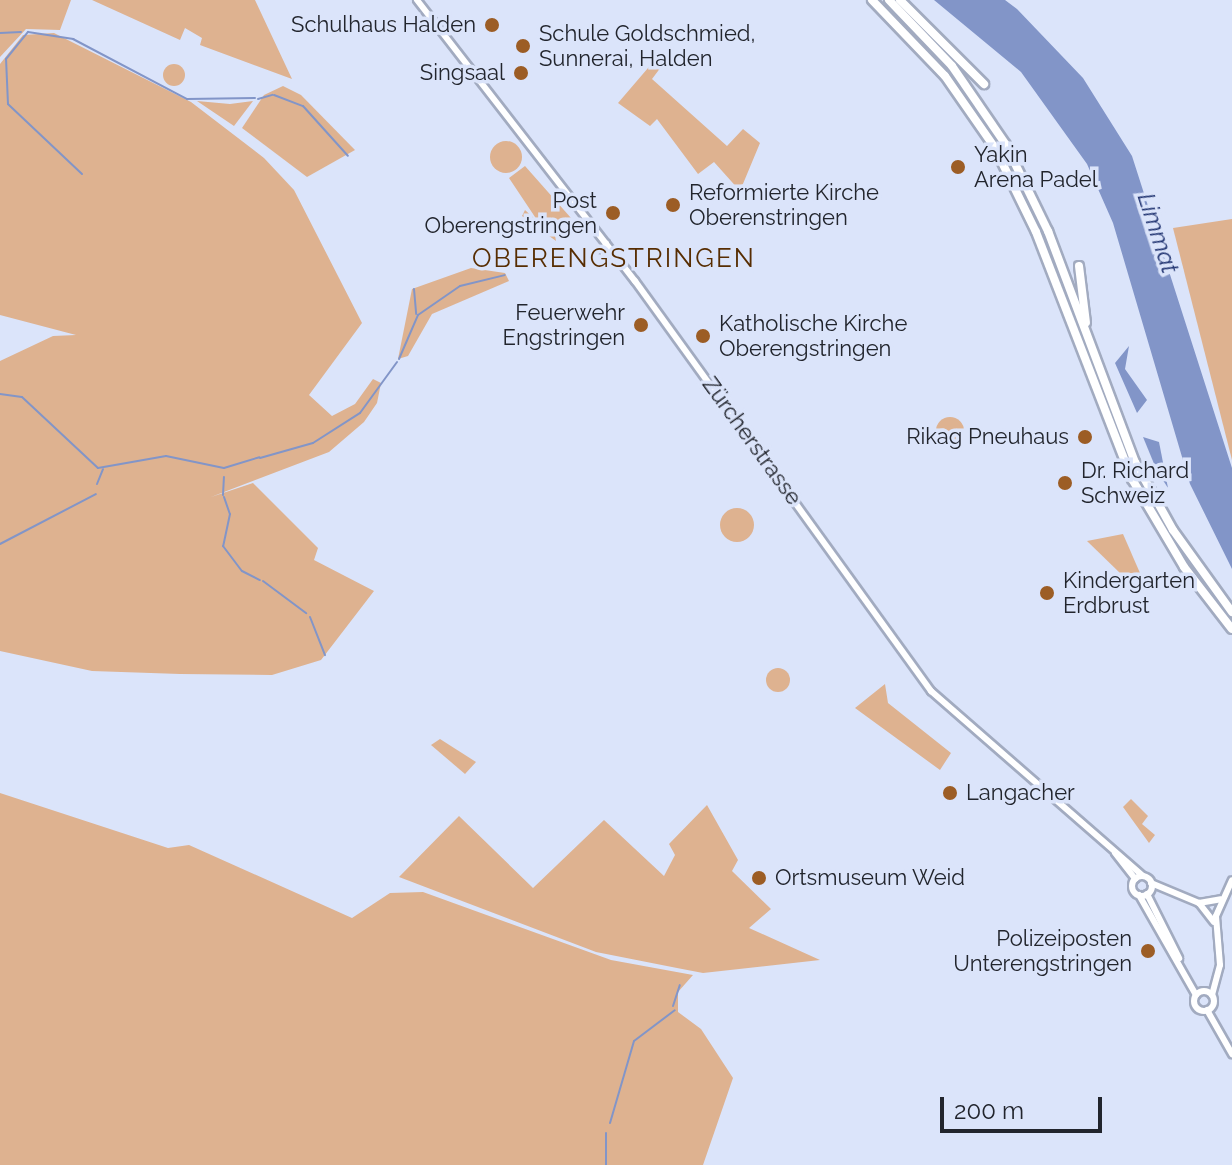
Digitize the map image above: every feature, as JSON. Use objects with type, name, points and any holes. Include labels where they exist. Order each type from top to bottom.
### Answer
[{"type":"highway","points":[[872,0],[945,76],[995,148],[1036,232],[1121,457],[1172,550],[1232,629]]},
{"type":"highway","points":[[889,0],[952,66],[1006,145],[1048,231],[1095,363],[1156,501],[1232,612]]},
{"type":"highway","points":[[900,0],[984,84]]},
{"type":"highway","points":[[1079,266],[1095,363]]},
{"type":"main road","name":"Zürcherstrasse","points":[[417,0],[606,243],[931,691],[1151,883],[1199,903]]},
{"type":"main road","points":[[603,261],[606,243]]},
{"type":"main road","name":"Zürcherstrasse","points":[[1115,853],[1135,879],[1198,993],[1196,1007],[1207,1010],[1232,1054]]},
{"type":"main road","points":[[1135,879],[1143,876]]},
{"type":"main road","points":[[1207,1010],[1220,965],[1215,924],[1232,880]]},
{"type":"main road","points":[[1143,894],[1151,883]]},
{"type":"main road","points":[[1199,903],[1213,903],[1224,897]]},
{"type":"main road","points":[[1199,903],[1215,924]]},
{"type":"main road","points":[[1198,993],[1212,995]]},
{"type":"shaded area","points":[[0,0],[71,0],[60,30],[26,29],[0,57]]},
{"type":"shaded area","points":[[92,0],[255,0],[292,79],[200,45],[202,38],[185,28],[180,40]]},
{"type":"shaded area","points":[[54,33],[191,102],[264,158],[294,190],[362,323],[309,395],[332,416],[355,404],[373,379],[381,383],[377,403],[364,422],[329,452],[211,497],[253,483],[318,548],[314,560],[374,591],[321,660],[272,675],[180,674],[92,671],[0,651],[0,361],[53,336],[76,335],[0,315],[0,64],[23,35]]},
{"type":"shaded area","points":[[654,61],[661,67],[652,79],[727,146],[743,129],[760,143],[740,191],[714,162],[698,174],[657,119],[650,126],[618,103]]},
{"type":"shaded area","points":[[170,64],[178,64],[185,75],[178,86],[170,86],[163,79],[163,71]]},
{"type":"shaded area","points":[[283,86],[301,95],[355,150],[307,177],[242,128],[264,95]]},
{"type":"shaded area","points":[[197,101],[230,104],[253,101],[234,126]]},
{"type":"shaded area","points":[[506,141],[517,146],[522,157],[517,168],[506,173],[495,168],[490,157],[495,146]]},
{"type":"shaded area","points":[[525,166],[571,218],[553,224],[556,241],[522,216],[525,210],[539,223],[509,178]]},
{"type":"shaded area","points":[[1232,219],[1232,460],[1173,228]]},
{"type":"shaded area","points":[[471,268],[505,273],[509,281],[432,314],[408,356],[398,359],[412,289]]},
{"type":"shaded area","points":[[950,417],[960,421],[964,431],[960,441],[950,445],[940,441],[936,431],[940,421]]},
{"type":"shaded area","points":[[737,508],[749,513],[754,525],[749,537],[737,542],[725,537],[720,525],[725,513]]},
{"type":"shaded area","points":[[1123,534],[1140,573],[1137,576],[1122,575],[1087,541]]},
{"type":"shaded area","points":[[778,668],[787,671],[790,680],[787,689],[778,692],[769,689],[766,680],[769,671]]},
{"type":"shaded area","points":[[885,684],[888,703],[951,753],[940,770],[855,708]]},
{"type":"shaded area","points":[[440,739],[476,762],[465,774],[431,745]]},
{"type":"shaded area","points":[[0,793],[168,848],[189,845],[352,918],[390,893],[423,892],[611,960],[693,975],[678,992],[678,1012],[701,1029],[733,1078],[703,1165],[0,1165]]},
{"type":"shaded area","points":[[1131,799],[1148,816],[1142,824],[1155,835],[1149,843],[1123,807]]},
{"type":"shaded area","points":[[707,805],[738,860],[732,871],[771,909],[749,928],[820,960],[703,973],[677,968],[596,952],[399,877],[459,816],[533,888],[604,820],[664,876],[675,855],[669,844]]},
{"type":"water","name":"Limmat","points":[[934,0],[1005,0],[1017,9],[1083,78],[1132,156],[1232,468],[1232,569],[1190,484],[1113,223],[1087,164],[1021,72]]},
{"type":"water","points":[[1129,346],[1125,369],[1147,400],[1137,413],[1115,363]]},
{"type":"water","points":[[1143,437],[1159,442],[1168,488],[1157,471]]},
{"type":"waterway","points":[[0,33],[21,32]]},
{"type":"waterway","points":[[82,174],[8,104],[6,59],[28,32],[73,39],[187,99],[255,98]]},
{"type":"waterway","points":[[258,99],[272,95]]},
{"type":"waterway","points":[[274,95],[303,106],[348,156]]},
{"type":"waterway","points":[[399,359],[418,315],[460,286],[505,275]]},
{"type":"waterway","points":[[414,289],[416,314]]},
{"type":"waterway","points":[[260,458],[313,443],[360,413],[397,362]]},
{"type":"waterway","points":[[0,394],[22,397],[98,468],[166,456],[224,468],[259,457]]},
{"type":"waterway","points":[[97,484],[103,469]]},
{"type":"waterway","points":[[223,495],[224,477]]},
{"type":"waterway","points":[[0,544],[96,494]]},
{"type":"waterway","points":[[224,497],[230,514],[223,546],[242,571],[260,580]]},
{"type":"waterway","points":[[263,581],[306,613]]},
{"type":"waterway","points":[[310,617],[325,655]]},
{"type":"waterway","points":[[673,1006],[680,985]]},
{"type":"waterway","points":[[610,1123],[634,1041],[675,1010]]},
{"type":"waterway","points":[[606,1133],[606,1165]]},
{"type":"place","name":"Schulhaus Halden","points":[[492,25]]},
{"type":"place","name":"Schule Goldschmied, Sunnerai, Halden","points":[[523,46]]},
{"type":"place","name":"Singsaal","points":[[521,73]]},
{"type":"place","name":"Yakin Arena Padel","points":[[958,167]]},
{"type":"place","name":"Reformierte Kirche Oberenstringen","points":[[673,205]]},
{"type":"place","name":"Post Oberengstringen","points":[[613,213]]},
{"type":"place","name":"Feuerwehr Engstringen","points":[[641,325]]},
{"type":"place","name":"Katholische Kirche Oberengstringen","points":[[703,336]]},
{"type":"place","name":"Rikag Pneuhaus","points":[[1085,437]]},
{"type":"place","name":"Dr. Richard Schweiz","points":[[1065,483]]},
{"type":"place","name":"Kindergarten Erdbrust","points":[[1047,593]]},
{"type":"place","name":"Langacher","points":[[950,793]]},
{"type":"place","name":"Ortsmuseum Weid","points":[[759,878]]},
{"type":"place","name":"Polizeiposten Unterengstringen","points":[[1148,951]]},
{"type":"district","name":"OBERENGSTRINGEN","points":[[614,259]]}]
